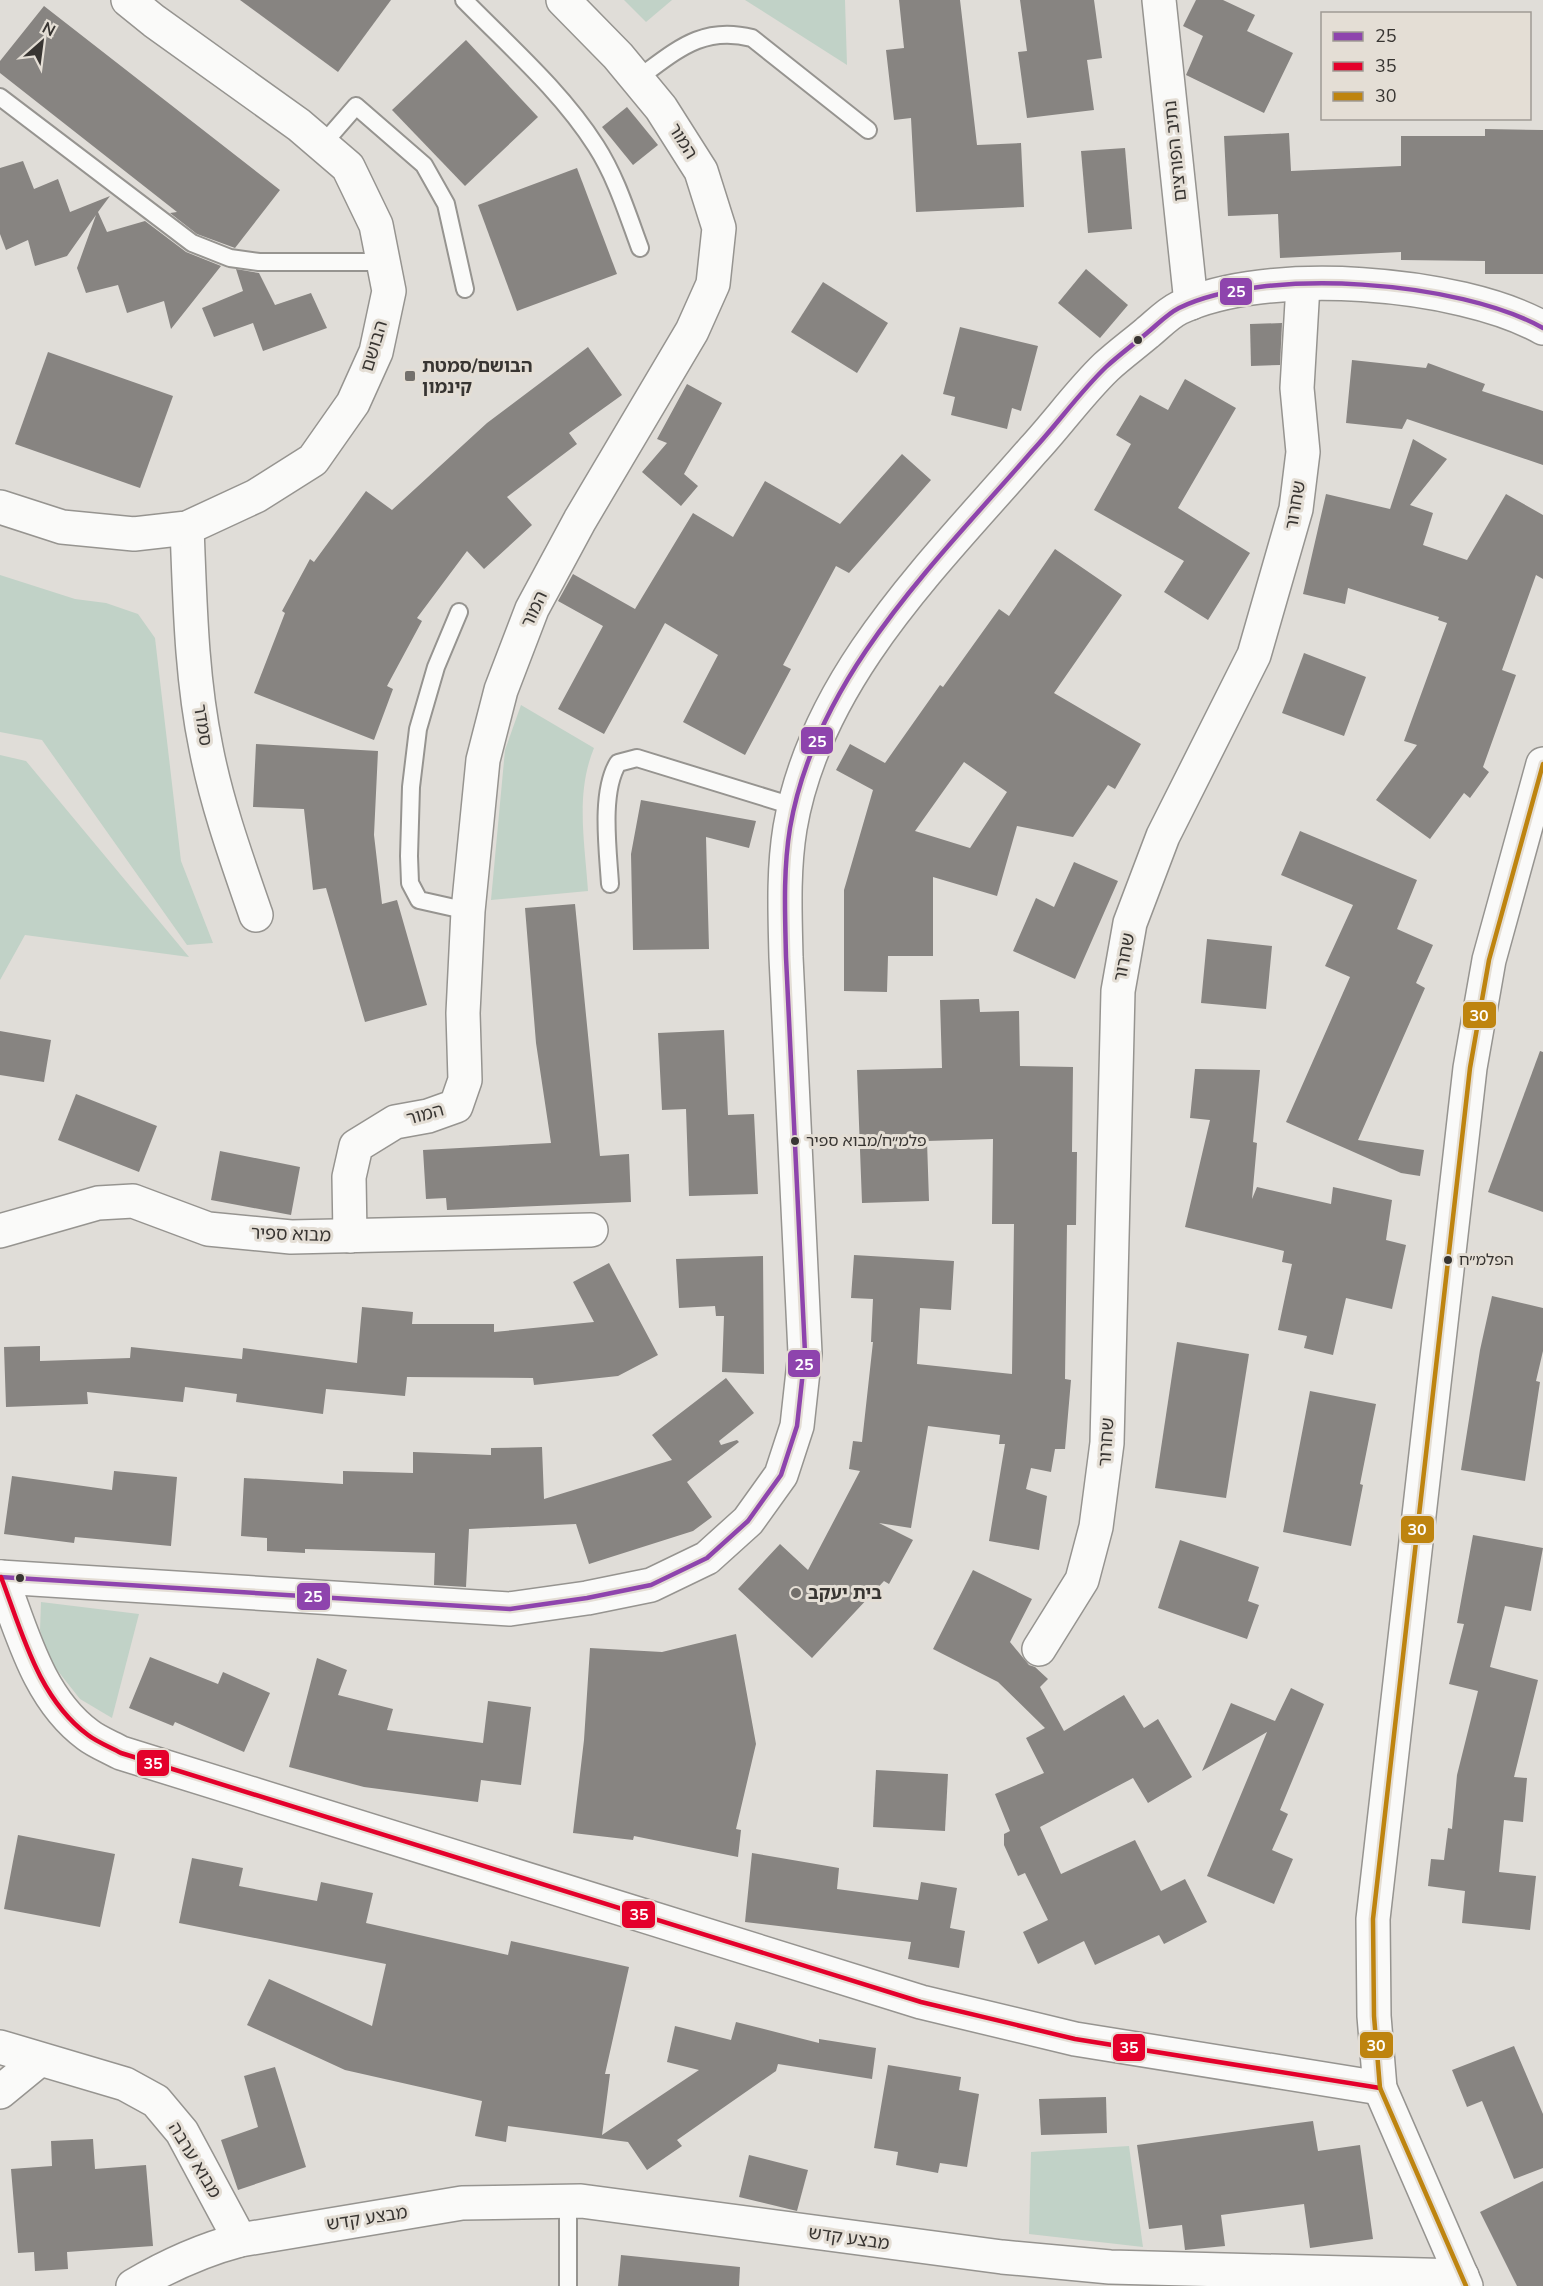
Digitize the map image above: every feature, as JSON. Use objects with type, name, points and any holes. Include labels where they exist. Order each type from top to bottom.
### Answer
[{"type":"street","name":"הבושם","points":[[0,507],[72,528],[134,534],[187,528],[256,496],[313,460],[353,403],[376,352],[389,291],[376,225],[348,167],[322,145],[128,0]]},
{"type":"street","name":"המור","points":[[350,1236],[349,1177],[356,1146],[395,1122],[428,1116],[456,1106],[465,1080],[463,1013],[468,911],[483,760],[501,690],[532,609],[580,520],[692,332],[712,284],[719,228],[701,171],[662,108],[563,0]]},
{"type":"street","name":"נתיב הפורצים","points":[[1159,0],[1191,303]]},
{"type":"street","points":[[1380,2088],[1075,2039],[921,2002],[121,1753],[88,1735],[59,1706],[38,1673],[0,1577],[510,1609],[587,1598],[651,1585],[708,1558],[748,1521],[781,1474],[796,1426],[805,1353],[785,892],[790,827],[809,761],[837,696],[872,642],[911,592],[1107,366],[1174,310],[1208,296],[1268,287],[1367,283],[1469,300],[1542,324]]},
{"type":"street","name":"שחרור","points":[[1039,1649],[1082,1580],[1096,1527],[1107,1443],[1118,992],[1130,923],[1162,836],[1254,655],[1280,571],[1296,509],[1303,452],[1297,388],[1303,285]]},
{"type":"street","name":"סמדר","points":[[187,528],[193,660],[206,747],[226,829],[256,915]]},
{"type":"street","points":[[1464,2281],[1380,2088],[1374,2016],[1373,1919],[1470,1068],[1489,960],[1543,764]]},
{"type":"street","name":"מבוא ספיר","points":[[0,1231],[98,1203],[133,1201],[208,1229],[291,1237],[591,1230]]},
{"type":"street","name":"מבוא ערבה","points":[[0,2047],[125,2085],[156,2101],[182,2132],[240,2240]]},
{"type":"street","points":[[0,2092],[39,2060]]},
{"type":"street","name":"מבצע קדש","points":[[133,2286],[161,2269],[216,2246],[240,2240],[462,2203],[568,2201],[1002,2258],[1110,2266],[1464,2281]]},
{"type":"lane","points":[[468,1],[556,95],[596,146],[618,189],[640,248]]},
{"type":"lane","points":[[637,79],[683,46],[705,36],[732,33],[752,38],[868,130]]},
{"type":"lane","points":[[0,97],[192,243],[230,258],[259,262],[384,262]]},
{"type":"lane","points":[[322,145],[356,106],[424,165],[446,204],[465,289]]},
{"type":"lane","points":[[459,612],[436,667],[418,729],[411,787],[410,883],[419,900],[468,911]]},
{"type":"lane","points":[[610,884],[607,824],[611,774],[618,763],[637,758],[796,807]]},
{"type":"lane","points":[[567,2286],[568,2201]]},
{"type":"green space","points":[[624,0],[672,0],[646,22]]},
{"type":"green space","points":[[745,0],[845,0],[847,65]]},
{"type":"green space","points":[[0,575],[75,599],[106,603],[138,614],[155,638],[181,861],[213,943],[187,945],[42,740],[0,732]]},
{"type":"green space","points":[[521,705],[594,748],[588,765],[583,801],[588,891],[491,900],[505,750]]},
{"type":"green space","points":[[0,755],[26,761],[189,957],[25,935],[0,980]]},
{"type":"green space","points":[[41,1602],[139,1614],[112,1718],[80,1699],[50,1661],[40,1630]]},
{"type":"green space","points":[[1129,2146],[1143,2247],[1029,2234],[1031,2152]]},
{"type":"building","points":[[240,0],[391,0],[338,72]]},
{"type":"building","points":[[899,0],[960,0],[977,145],[1021,143],[1024,207],[916,212],[911,118],[894,120],[886,50],[904,48]]},
{"type":"building","points":[[1020,0],[1094,0],[1102,58],[1087,60],[1094,110],[1027,118],[1018,52],[1027,51]]},
{"type":"building","points":[[1196,0],[1223,0],[1255,15],[1247,31],[1293,53],[1264,113],[1186,75],[1203,36],[1183,26]]},
{"type":"building","points":[[44,6],[280,190],[235,248],[197,234],[170,213],[177,212],[0,73],[0,61]]},
{"type":"building","points":[[466,40],[538,117],[465,186],[392,110]]},
{"type":"building","points":[[627,107],[658,145],[633,165],[602,127]]},
{"type":"building","points":[[1485,129],[1543,130],[1543,274],[1485,274],[1485,261],[1401,260],[1401,252],[1280,258],[1278,214],[1228,216],[1224,136],[1289,133],[1291,171],[1401,166],[1401,136],[1485,136]]},
{"type":"building","points":[[1125,148],[1132,229],[1088,233],[1081,151]]},
{"type":"building","points":[[23,161],[34,189],[58,179],[70,212],[110,196],[98,212],[107,232],[145,221],[186,252],[221,266],[171,329],[164,301],[127,313],[118,285],[86,293],[77,268],[96,215],[67,256],[35,266],[28,240],[6,250],[0,234],[0,168]]},
{"type":"building","points":[[577,168],[617,274],[517,311],[478,205]]},
{"type":"building","points":[[236,269],[259,273],[275,305],[311,293],[327,328],[263,351],[253,323],[214,337],[202,308],[243,291]]},
{"type":"building","points":[[1086,269],[1128,305],[1100,338],[1058,303]]},
{"type":"building","points":[[823,282],[888,323],[857,373],[791,332]]},
{"type":"building","points":[[1282,323],[1280,365],[1251,366],[1250,324]]},
{"type":"building","points":[[960,327],[1038,346],[1021,411],[1012,408],[1007,429],[951,415],[955,397],[943,394]]},
{"type":"building","points":[[588,347],[622,395],[569,433],[577,444],[507,497],[532,525],[484,569],[467,551],[417,618],[422,621],[387,686],[393,689],[374,740],[254,693],[285,613],[282,611],[310,559],[314,562],[366,491],[392,510],[487,423]]},
{"type":"building","points":[[48,352],[173,396],[140,488],[15,444]]},
{"type":"building","points":[[1352,360],[1426,368],[1428,363],[1485,384],[1482,391],[1543,411],[1543,465],[1407,419],[1402,429],[1346,423]]},
{"type":"building","points":[[1185,379],[1236,408],[1178,508],[1250,553],[1208,620],[1164,592],[1184,561],[1094,510],[1131,444],[1116,435],[1140,395],[1168,410]]},
{"type":"building","points":[[687,384],[722,403],[684,474],[698,486],[681,506],[642,472],[667,443],[657,439]]},
{"type":"building","points":[[1413,439],[1447,459],[1410,505],[1433,513],[1423,545],[1467,560],[1506,494],[1543,515],[1543,579],[1536,575],[1502,670],[1516,675],[1483,767],[1489,772],[1470,798],[1464,793],[1430,839],[1376,800],[1417,745],[1404,741],[1447,623],[1438,620],[1439,617],[1348,588],[1345,604],[1303,594],[1326,494],[1390,509]]},
{"type":"building","points":[[902,454],[931,480],[849,573],[836,566],[783,665],[791,669],[745,755],[683,722],[718,655],[665,623],[604,734],[558,709],[603,626],[558,601],[573,574],[635,609],[693,513],[733,537],[765,481],[840,524]]},
{"type":"building","points":[[1055,549],[1122,595],[1054,693],[1141,744],[1115,789],[1108,785],[1073,837],[1017,826],[997,896],[933,877],[933,956],[888,956],[887,992],[844,991],[844,890],[873,790],[836,770],[850,744],[885,763],[940,685],[943,687],[999,609],[1009,616]],"holes":[[[964,762],[1007,792],[970,848],[915,831]]]},
{"type":"building","points":[[1304,653],[1366,677],[1344,736],[1282,713]]},
{"type":"building","points":[[256,744],[378,751],[374,835],[382,904],[397,900],[427,1005],[365,1022],[326,888],[313,890],[304,809],[253,807]]},
{"type":"building","points":[[641,800],[756,821],[749,848],[706,837],[709,949],[633,950],[631,854]]},
{"type":"building","points":[[1300,831],[1417,880],[1397,929],[1433,945],[1416,983],[1425,988],[1358,1140],[1424,1150],[1420,1176],[1401,1173],[1286,1122],[1350,977],[1325,966],[1353,905],[1281,875]]},
{"type":"building","points":[[1074,862],[1118,881],[1075,979],[1013,951],[1036,898],[1054,907]]},
{"type":"building","points":[[575,904],[600,1156],[629,1154],[631,1202],[447,1210],[446,1198],[426,1199],[423,1150],[551,1143],[536,1043],[525,908]]},
{"type":"building","points":[[1207,939],[1272,946],[1266,1009],[1201,1003]]},
{"type":"building","points":[[979,999],[980,1012],[1019,1011],[1020,1066],[1073,1067],[1072,1152],[1077,1152],[1076,1225],[1067,1225],[1065,1379],[1071,1380],[1065,1449],[1055,1449],[1051,1472],[1031,1468],[1026,1489],[1047,1496],[1039,1550],[989,1541],[1005,1444],[999,1444],[1000,1435],[928,1426],[911,1528],[879,1523],[913,1540],[889,1584],[884,1581],[812,1658],[738,1589],[780,1544],[808,1570],[860,1471],[849,1469],[853,1441],[862,1442],[873,1342],[871,1342],[873,1299],[851,1298],[854,1255],[954,1261],[951,1310],[920,1308],[917,1364],[1012,1374],[1014,1224],[992,1224],[993,1139],[927,1141],[929,1201],[862,1203],[857,1070],[942,1068],[940,1000]]},
{"type":"building","points":[[724,1030],[728,1115],[754,1114],[758,1194],[689,1196],[686,1109],[662,1110],[658,1033]]},
{"type":"building","points":[[0,1031],[51,1040],[44,1082],[0,1075]]},
{"type":"building","points":[[1540,1051],[1543,1052],[1543,1212],[1488,1192]]},
{"type":"building","points":[[1195,1069],[1260,1070],[1253,1142],[1257,1143],[1252,1199],[1257,1187],[1331,1204],[1333,1187],[1392,1200],[1386,1240],[1406,1245],[1392,1309],[1346,1298],[1333,1355],[1304,1348],[1307,1336],[1278,1330],[1292,1264],[1282,1262],[1284,1251],[1185,1227],[1210,1120],[1190,1118]]},
{"type":"building","points":[[76,1094],[157,1126],[139,1172],[58,1140]]},
{"type":"building","points":[[220,1151],[300,1167],[291,1215],[211,1200]]},
{"type":"building","points":[[763,1256],[764,1374],[722,1372],[724,1316],[716,1316],[715,1306],[679,1308],[676,1259]]},
{"type":"building","points":[[609,1263],[658,1355],[618,1376],[534,1385],[533,1378],[407,1377],[405,1396],[326,1389],[323,1414],[236,1402],[237,1394],[185,1387],[183,1402],[87,1392],[88,1404],[6,1407],[4,1347],[40,1346],[40,1361],[130,1358],[131,1347],[242,1359],[243,1348],[357,1363],[362,1307],[413,1312],[412,1324],[494,1324],[494,1332],[594,1322],[573,1282]]},
{"type":"building","points":[[1492,1296],[1543,1308],[1543,1351],[1536,1381],[1540,1382],[1525,1481],[1461,1470],[1480,1350]]},
{"type":"building","points":[[1177,1342],[1249,1354],[1226,1498],[1155,1488]]},
{"type":"building","points":[[726,1378],[754,1413],[719,1441],[721,1445],[737,1440],[739,1442],[687,1482],[712,1517],[693,1531],[589,1564],[576,1524],[469,1529],[466,1587],[434,1585],[435,1553],[305,1549],[305,1553],[267,1551],[267,1538],[241,1536],[244,1478],[343,1484],[343,1471],[413,1473],[413,1452],[491,1455],[491,1448],[542,1447],[544,1499],[672,1460],[652,1435]]},
{"type":"building","points":[[1310,1391],[1376,1404],[1360,1484],[1363,1485],[1351,1546],[1283,1532]]},
{"type":"building","points":[[114,1471],[177,1477],[171,1546],[75,1537],[74,1543],[4,1534],[12,1476],[112,1490]]},
{"type":"building","points":[[1473,1535],[1543,1548],[1531,1611],[1505,1606],[1490,1667],[1538,1680],[1514,1777],[1527,1778],[1523,1822],[1504,1820],[1499,1872],[1536,1876],[1530,1930],[1462,1923],[1465,1891],[1428,1886],[1431,1859],[1444,1860],[1448,1828],[1452,1829],[1457,1775],[1478,1691],[1449,1684],[1464,1624],[1457,1623]]},
{"type":"building","points":[[1180,1540],[1259,1567],[1248,1601],[1259,1605],[1247,1639],[1158,1608]]},
{"type":"building","points":[[973,1570],[1032,1599],[1010,1642],[1029,1665],[1035,1667],[1048,1679],[1040,1687],[1064,1731],[1124,1695],[1144,1728],[1158,1719],[1192,1777],[1148,1803],[1133,1778],[1040,1827],[1061,1874],[1135,1840],[1161,1891],[1185,1879],[1207,1922],[1164,1944],[1159,1935],[1095,1965],[1084,1941],[1038,1964],[1023,1932],[1048,1920],[1025,1873],[1018,1876],[1004,1845],[1004,1834],[1010,1831],[995,1794],[1044,1773],[1026,1738],[1045,1728],[998,1682],[933,1649]]},
{"type":"building","points":[[736,1634],[756,1744],[736,1829],[741,1830],[738,1857],[634,1836],[633,1840],[573,1833],[584,1740],[590,1648],[662,1652]]},
{"type":"building","points":[[150,1657],[218,1684],[223,1672],[270,1693],[244,1752],[175,1722],[173,1726],[129,1708]]},
{"type":"building","points":[[317,1658],[347,1670],[338,1695],[393,1709],[387,1730],[483,1743],[488,1701],[531,1707],[521,1785],[481,1780],[478,1802],[364,1787],[289,1767]]},
{"type":"building","points":[[1291,1688],[1324,1704],[1280,1810],[1288,1814],[1272,1850],[1293,1859],[1274,1904],[1207,1876],[1267,1732],[1202,1771],[1231,1703],[1275,1721]]},
{"type":"building","points":[[876,1770],[948,1774],[945,1831],[873,1827]]},
{"type":"building","points":[[18,1835],[115,1854],[100,1927],[4,1909]]},
{"type":"building","points":[[752,1853],[839,1868],[837,1889],[918,1900],[921,1882],[957,1888],[950,1928],[965,1931],[959,1968],[908,1959],[911,1942],[745,1922]]},
{"type":"building","points":[[192,1858],[243,1868],[239,1886],[317,1901],[321,1882],[373,1893],[366,1923],[508,1955],[511,1941],[629,1967],[605,2074],[610,2074],[602,2135],[699,2070],[667,2062],[675,2026],[731,2040],[736,2022],[819,2043],[819,2039],[876,2048],[872,2079],[778,2064],[776,2071],[677,2140],[682,2146],[647,2170],[628,2142],[508,2126],[506,2142],[475,2136],[482,2101],[345,2070],[247,2025],[269,1979],[372,2026],[386,1964],[179,1923]]},
{"type":"building","points":[[1514,2046],[1543,2114],[1543,2168],[1514,2179],[1482,2101],[1467,2107],[1452,2070]]},
{"type":"building","points":[[888,2065],[961,2077],[959,2090],[979,2094],[967,2167],[940,2163],[938,2173],[896,2165],[898,2152],[874,2148]]},
{"type":"building","points":[[275,2067],[306,2167],[238,2190],[221,2140],[258,2127],[244,2076]]},
{"type":"building","points":[[1106,2097],[1107,2133],[1041,2135],[1039,2099]]},
{"type":"building","points":[[1313,2121],[1318,2151],[1360,2145],[1373,2239],[1310,2248],[1304,2204],[1221,2215],[1225,2246],[1185,2250],[1182,2225],[1149,2229],[1137,2145]]},
{"type":"building","points":[[93,2139],[95,2169],[146,2165],[153,2246],[67,2252],[68,2269],[35,2271],[34,2252],[18,2253],[11,2169],[52,2166],[51,2141]]},
{"type":"building","points":[[749,2155],[808,2170],[797,2211],[739,2197]]},
{"type":"building","points":[[1543,2181],[1543,2286],[1517,2286],[1480,2212]]},
{"type":"building","points":[[621,2255],[740,2267],[739,2286],[618,2286]]},
{"type":"transit line","name":"25","points":[[0,1577],[510,1609],[587,1598],[651,1585],[707,1558],[748,1521],[781,1475],[797,1426],[805,1353],[786,957],[786,860],[790,828],[804,773],[825,721],[853,671],[885,624],[920,579],[1087,387],[1116,358],[1166,316],[1179,308],[1216,295],[1261,287],[1310,283],[1362,285],[1414,290],[1463,299],[1507,312],[1543,328]]},
{"type":"transit line","name":"30","points":[[1466,2286],[1380,2088],[1374,2016],[1373,1919],[1470,1068],[1489,960],[1543,764]]},
{"type":"transit line","name":"35","points":[[1,1577],[34,1663],[56,1702],[88,1735],[121,1753],[921,2002],[1075,2039],[1380,2088]]},
{"type":"place","name":"הבושם/סמטת קינמון","points":[[410,376]]},
{"type":"place","name":"פלמ״ח/מבוא ספיר","points":[[795,1141]]},
{"type":"place","name":"הפלמ״ח","points":[[1448,1260]]},
{"type":"place","name":"בית יעקב","points":[[796,1593]]}]
